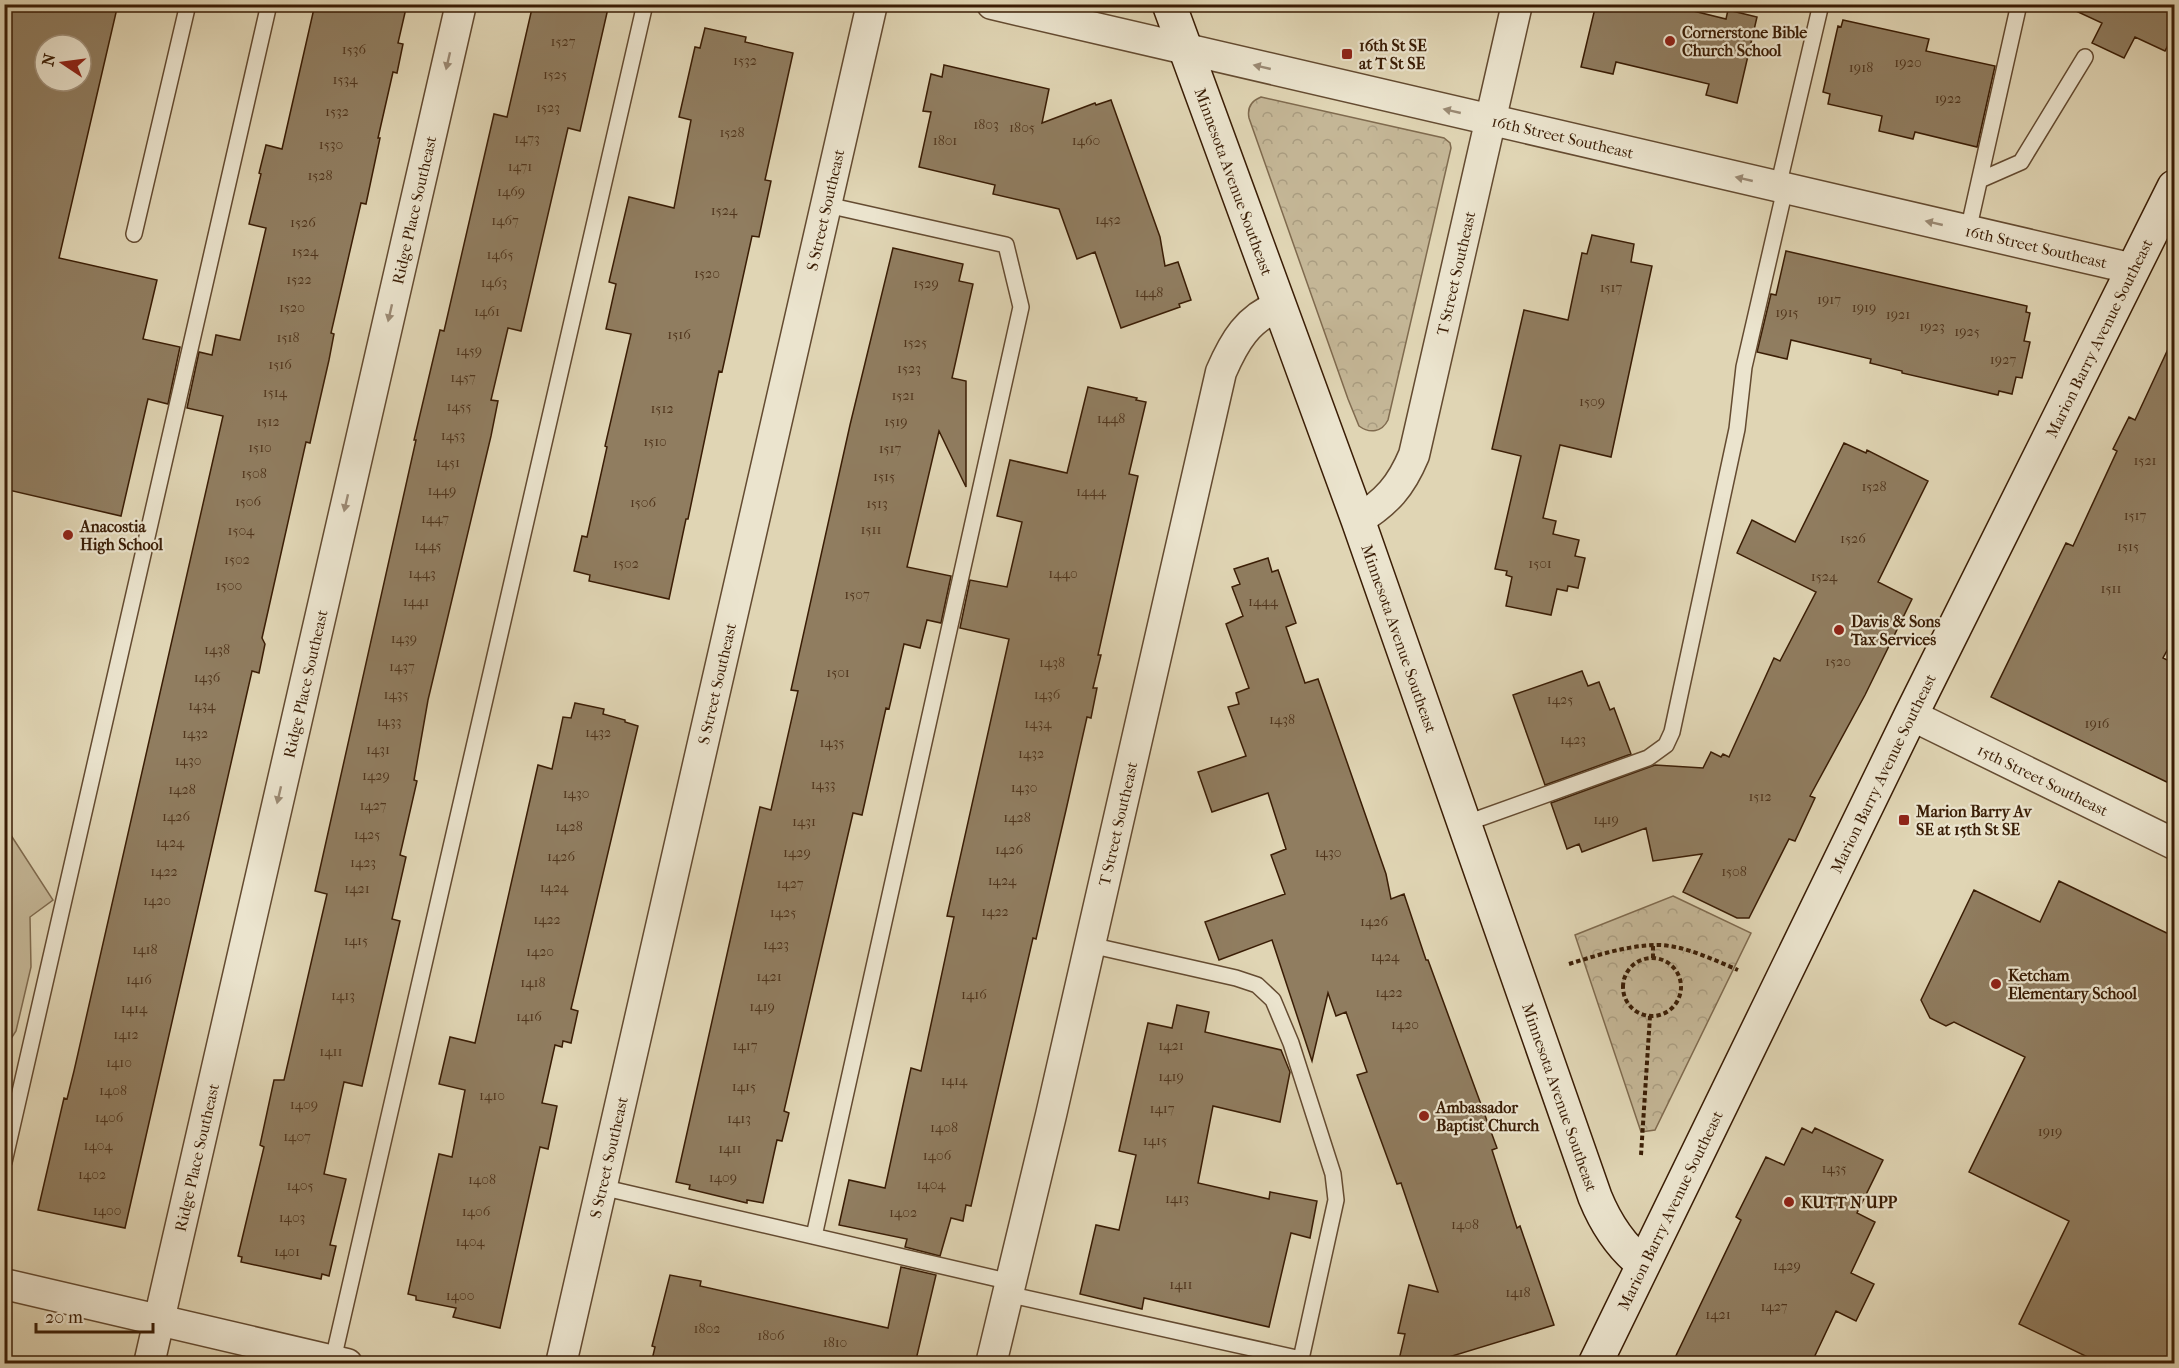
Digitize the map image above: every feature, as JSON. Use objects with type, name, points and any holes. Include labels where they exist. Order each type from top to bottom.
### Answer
[{"type":"main road","name":"Minnesota Avenue Southeast","points":[[1169,4],[1358,520],[1602,1213],[1616,1238],[1643,1264]]},
{"type":"main road","name":"Marion Barry Avenue Southeast","points":[[1595,1364],[1911,715],[2175,187]]},
{"type":"street","name":"Ridge Place Southeast","points":[[149,1364],[461,4]]},
{"type":"street","name":"S Street Southeast","points":[[561,1364],[872,4]]},
{"type":"street","name":"16th Street Southeast","points":[[992,4],[2134,269]]},
{"type":"street","name":"T Street Southeast","points":[[1358,520],[1392,493],[1405,476],[1414,455],[1517,4]]},
{"type":"street","name":"T Street Southeast","points":[[991,1364],[1090,945],[1221,372],[1232,346],[1246,327],[1268,310],[1280,306]]},
{"type":"street","name":"15th Street Southeast","points":[[1911,715],[2174,841]]},
{"type":"street","points":[[4,1284],[337,1362]]},
{"type":"lane","points":[[134,234],[188,4]]},
{"type":"lane","points":[[4,1162],[269,4]]},
{"type":"lane","points":[[337,1362],[645,4]]},
{"type":"lane","points":[[1464,824],[1648,758],[1666,745],[1672,732],[1737,429],[1744,367],[1821,4]]},
{"type":"lane","points":[[1968,231],[2019,4]]},
{"type":"lane","points":[[1980,180],[2021,162],[2085,57]]},
{"type":"lane","points":[[813,1236],[1022,307],[1006,245],[827,205]]},
{"type":"lane","points":[[601,1187],[813,1236],[1300,1361],[1336,1200],[1330,1163],[1291,1043],[1273,1000],[1257,985],[1236,978],[1090,945]]},
{"type":"path","points":[[1569,964],[1636,946],[1653,946],[1680,949],[1738,970]]},
{"type":"path","points":[[1653,946],[1653,958]]},
{"type":"path","points":[[1653,958],[1666,961],[1673,967],[1681,985],[1675,1003],[1669,1010],[1650,1016],[1635,1010],[1628,1003],[1623,985],[1630,968],[1638,961],[1653,958]]},
{"type":"path","points":[[1641,1155],[1650,1016]]},
{"type":"green space","points":[[1261,97],[1444,138],[1450,143],[1451,148],[1388,420],[1379,429],[1371,431],[1359,426],[1348,399],[1249,118],[1250,105]]},
{"type":"green space","points":[[5,826],[53,900],[30,917],[31,967],[16,1031],[5,1048]]},
{"type":"green space","points":[[1673,896],[1751,933],[1655,1130],[1641,1132],[1575,935]]},
{"type":"building","points":[[4,4],[118,4],[59,258],[157,280],[143,339],[180,347],[168,404],[148,399],[121,516],[4,489]]},
{"type":"building","points":[[315,4],[407,4],[398,43],[403,44],[397,73],[393,72],[366,204],[361,203],[331,333],[334,334],[329,360],[310,443],[306,442],[262,638],[265,644],[259,673],[252,671],[125,1228],[38,1210],[64,1098],[67,1099],[74,1071],[223,416],[187,408],[199,352],[212,355],[216,335],[240,340],[266,228],[249,224],[261,174],[259,173],[266,145],[282,149]]},
{"type":"building","points":[[533,4],[609,4],[580,131],[568,128],[521,331],[508,328],[491,400],[498,401],[428,700],[414,780],[417,781],[400,855],[406,857],[392,919],[400,921],[362,1086],[344,1082],[324,1174],[346,1179],[330,1245],[336,1246],[329,1276],[322,1274],[321,1279],[241,1262],[242,1257],[238,1256],[264,1147],[260,1145],[274,1080],[284,1080],[327,894],[315,891],[416,440],[414,440],[440,330],[444,331],[494,114],[507,117]]},
{"type":"building","name":"Cornerstone Bible Church School","points":[[1596,4],[1665,4],[1726,19],[1728,10],[1757,17],[1737,103],[1706,95],[1709,84],[1616,62],[1613,74],[1581,67]]},
{"type":"building","points":[[2061,4],[2175,4],[2175,32],[2165,51],[2135,37],[2124,58],[2092,43],[2102,23]]},
{"type":"building","points":[[1843,20],[1929,39],[1926,51],[1995,66],[1977,147],[1915,132],[1913,139],[1879,131],[1882,116],[1828,104],[1830,94],[1823,92],[1838,26],[1841,27]]},
{"type":"building","points":[[705,28],[746,37],[745,42],[793,53],[765,180],[771,181],[759,237],[752,236],[722,372],[719,371],[669,599],[589,581],[590,575],[574,571],[582,536],[587,537],[631,334],[606,329],[616,284],[609,282],[629,197],[674,208],[691,120],[679,117],[695,47],[700,48]]},
{"type":"building","points":[[944,65],[1049,89],[1042,123],[1095,103],[1096,105],[1111,100],[1160,237],[1165,266],[1178,262],[1191,300],[1179,304],[1180,307],[1121,328],[1095,252],[1077,259],[1059,209],[993,194],[995,185],[919,167],[931,112],[923,111],[931,74],[942,77]]},
{"type":"building","points":[[1592,235],[1634,244],[1631,262],[1652,266],[1611,457],[1560,445],[1543,518],[1556,521],[1553,534],[1579,540],[1575,556],[1585,558],[1578,588],[1568,586],[1567,591],[1557,589],[1551,615],[1506,606],[1512,577],[1506,575],[1507,571],[1495,569],[1521,456],[1492,449],[1524,310],[1568,320],[1582,253],[1587,254]]},
{"type":"building","points":[[893,248],[963,264],[959,281],[973,284],[952,378],[966,381],[966,487],[939,431],[907,567],[951,576],[941,623],[927,620],[920,648],[904,644],[889,709],[886,708],[862,815],[853,813],[784,1111],[789,1113],[782,1141],[777,1140],[763,1203],[747,1200],[747,1203],[689,1189],[690,1185],[676,1182],[760,807],[771,810],[798,691],[791,690],[850,425]]},
{"type":"building","points":[[1786,251],[2027,306],[2026,312],[2030,313],[2024,341],[2030,342],[2022,378],[2016,377],[2012,394],[1999,391],[1998,395],[1902,373],[1902,371],[1870,363],[1871,359],[1791,340],[1787,359],[1757,352],[1771,294],[1776,295]]},
{"type":"building","points":[[2175,334],[2175,636],[2163,658],[2175,664],[2175,786],[1991,697],[2066,543],[2073,546],[2117,451],[2113,449],[2129,417],[2135,420]]},
{"type":"building","points":[[1088,387],[1146,402],[1129,474],[1138,476],[1098,655],[1101,655],[1093,688],[1097,688],[1091,718],[1087,717],[971,1206],[966,1205],[963,1221],[951,1218],[940,1256],[905,1247],[907,1239],[839,1225],[849,1180],[885,1188],[911,1068],[921,1071],[954,917],[947,916],[1009,639],[960,628],[970,580],[1007,587],[1022,522],[997,516],[1010,460],[1067,473]]},
{"type":"building","points":[[1844,443],[1866,453],[1867,450],[1928,481],[1878,582],[1912,599],[1865,695],[1810,796],[1815,798],[1795,841],[1789,839],[1749,918],[1737,918],[1683,892],[1702,854],[1653,861],[1646,828],[1582,852],[1579,844],[1567,849],[1551,803],[1655,765],[1703,768],[1711,752],[1721,757],[1723,754],[1729,757],[1774,658],[1780,661],[1816,592],[1737,553],[1752,520],[1795,542]]},
{"type":"building","points":[[1268,558],[1272,572],[1278,570],[1296,623],[1286,627],[1305,683],[1318,679],[1386,874],[1391,899],[1404,894],[1426,960],[1428,960],[1497,1148],[1492,1150],[1517,1228],[1520,1226],[1554,1325],[1426,1364],[1398,1364],[1405,1334],[1398,1333],[1409,1285],[1438,1292],[1401,1183],[1397,1184],[1357,1075],[1367,1072],[1346,1012],[1336,1016],[1328,993],[1312,1061],[1272,940],[1219,960],[1205,922],[1285,894],[1271,855],[1286,849],[1268,793],[1212,812],[1198,772],[1246,756],[1228,707],[1239,704],[1236,693],[1249,688],[1226,624],[1243,616],[1232,587],[1240,584],[1234,569]]},
{"type":"building","points":[[1582,671],[1588,686],[1599,682],[1610,710],[1614,708],[1631,754],[1545,785],[1513,695]]},
{"type":"building","points":[[575,703],[604,709],[603,714],[638,726],[571,1009],[578,1011],[571,1043],[563,1041],[562,1047],[555,1045],[542,1103],[557,1106],[548,1149],[540,1147],[500,1328],[453,1317],[456,1308],[416,1300],[416,1296],[408,1294],[439,1154],[452,1157],[465,1090],[439,1084],[450,1037],[475,1043],[538,765],[552,769],[563,717],[571,718]]},
{"type":"building","points":[[2059,881],[2175,937],[2175,1364],[2102,1364],[2019,1324],[2069,1221],[1969,1172],[2025,1057],[1954,1022],[1946,1026],[1930,1018],[1921,1000],[1974,890],[2040,922]]},
{"type":"building","points":[[1177,1005],[1209,1012],[1205,1032],[1281,1050],[1290,1072],[1280,1122],[1213,1106],[1198,1183],[1269,1199],[1270,1192],[1317,1201],[1310,1238],[1291,1233],[1269,1327],[1144,1298],[1142,1309],[1080,1294],[1096,1225],[1119,1230],[1136,1155],[1119,1151],[1148,1023],[1172,1028]]},
{"type":"building","points":[[1802,1128],[1812,1133],[1815,1128],[1883,1160],[1857,1213],[1875,1222],[1851,1273],[1874,1284],[1856,1321],[1836,1311],[1811,1364],[1672,1364],[1741,1220],[1736,1217],[1766,1157],[1784,1165]]},
{"type":"building","points":[[901,1267],[936,1275],[915,1364],[651,1364],[655,1347],[652,1346],[670,1275],[701,1281],[700,1286],[888,1328]]},
{"type":"place","name":"Cornerstone Bible Church School","points":[[1670,41]]},
{"type":"place","name":"16th St SE at T St SE","points":[[1347,54]]},
{"type":"place","name":"Anacostia High School","points":[[68,535]]},
{"type":"place","name":"Davis & Sons Tax Services","points":[[1839,630]]},
{"type":"place","name":"Marion Barry Av SE at 15th St SE","points":[[1904,820]]},
{"type":"place","name":"Ketcham Elementary School","points":[[1996,984]]},
{"type":"place","name":"Ambassador Baptist Church","points":[[1424,1116]]},
{"type":"place","name":"KUTT N UPP","points":[[1789,1202]]}]
